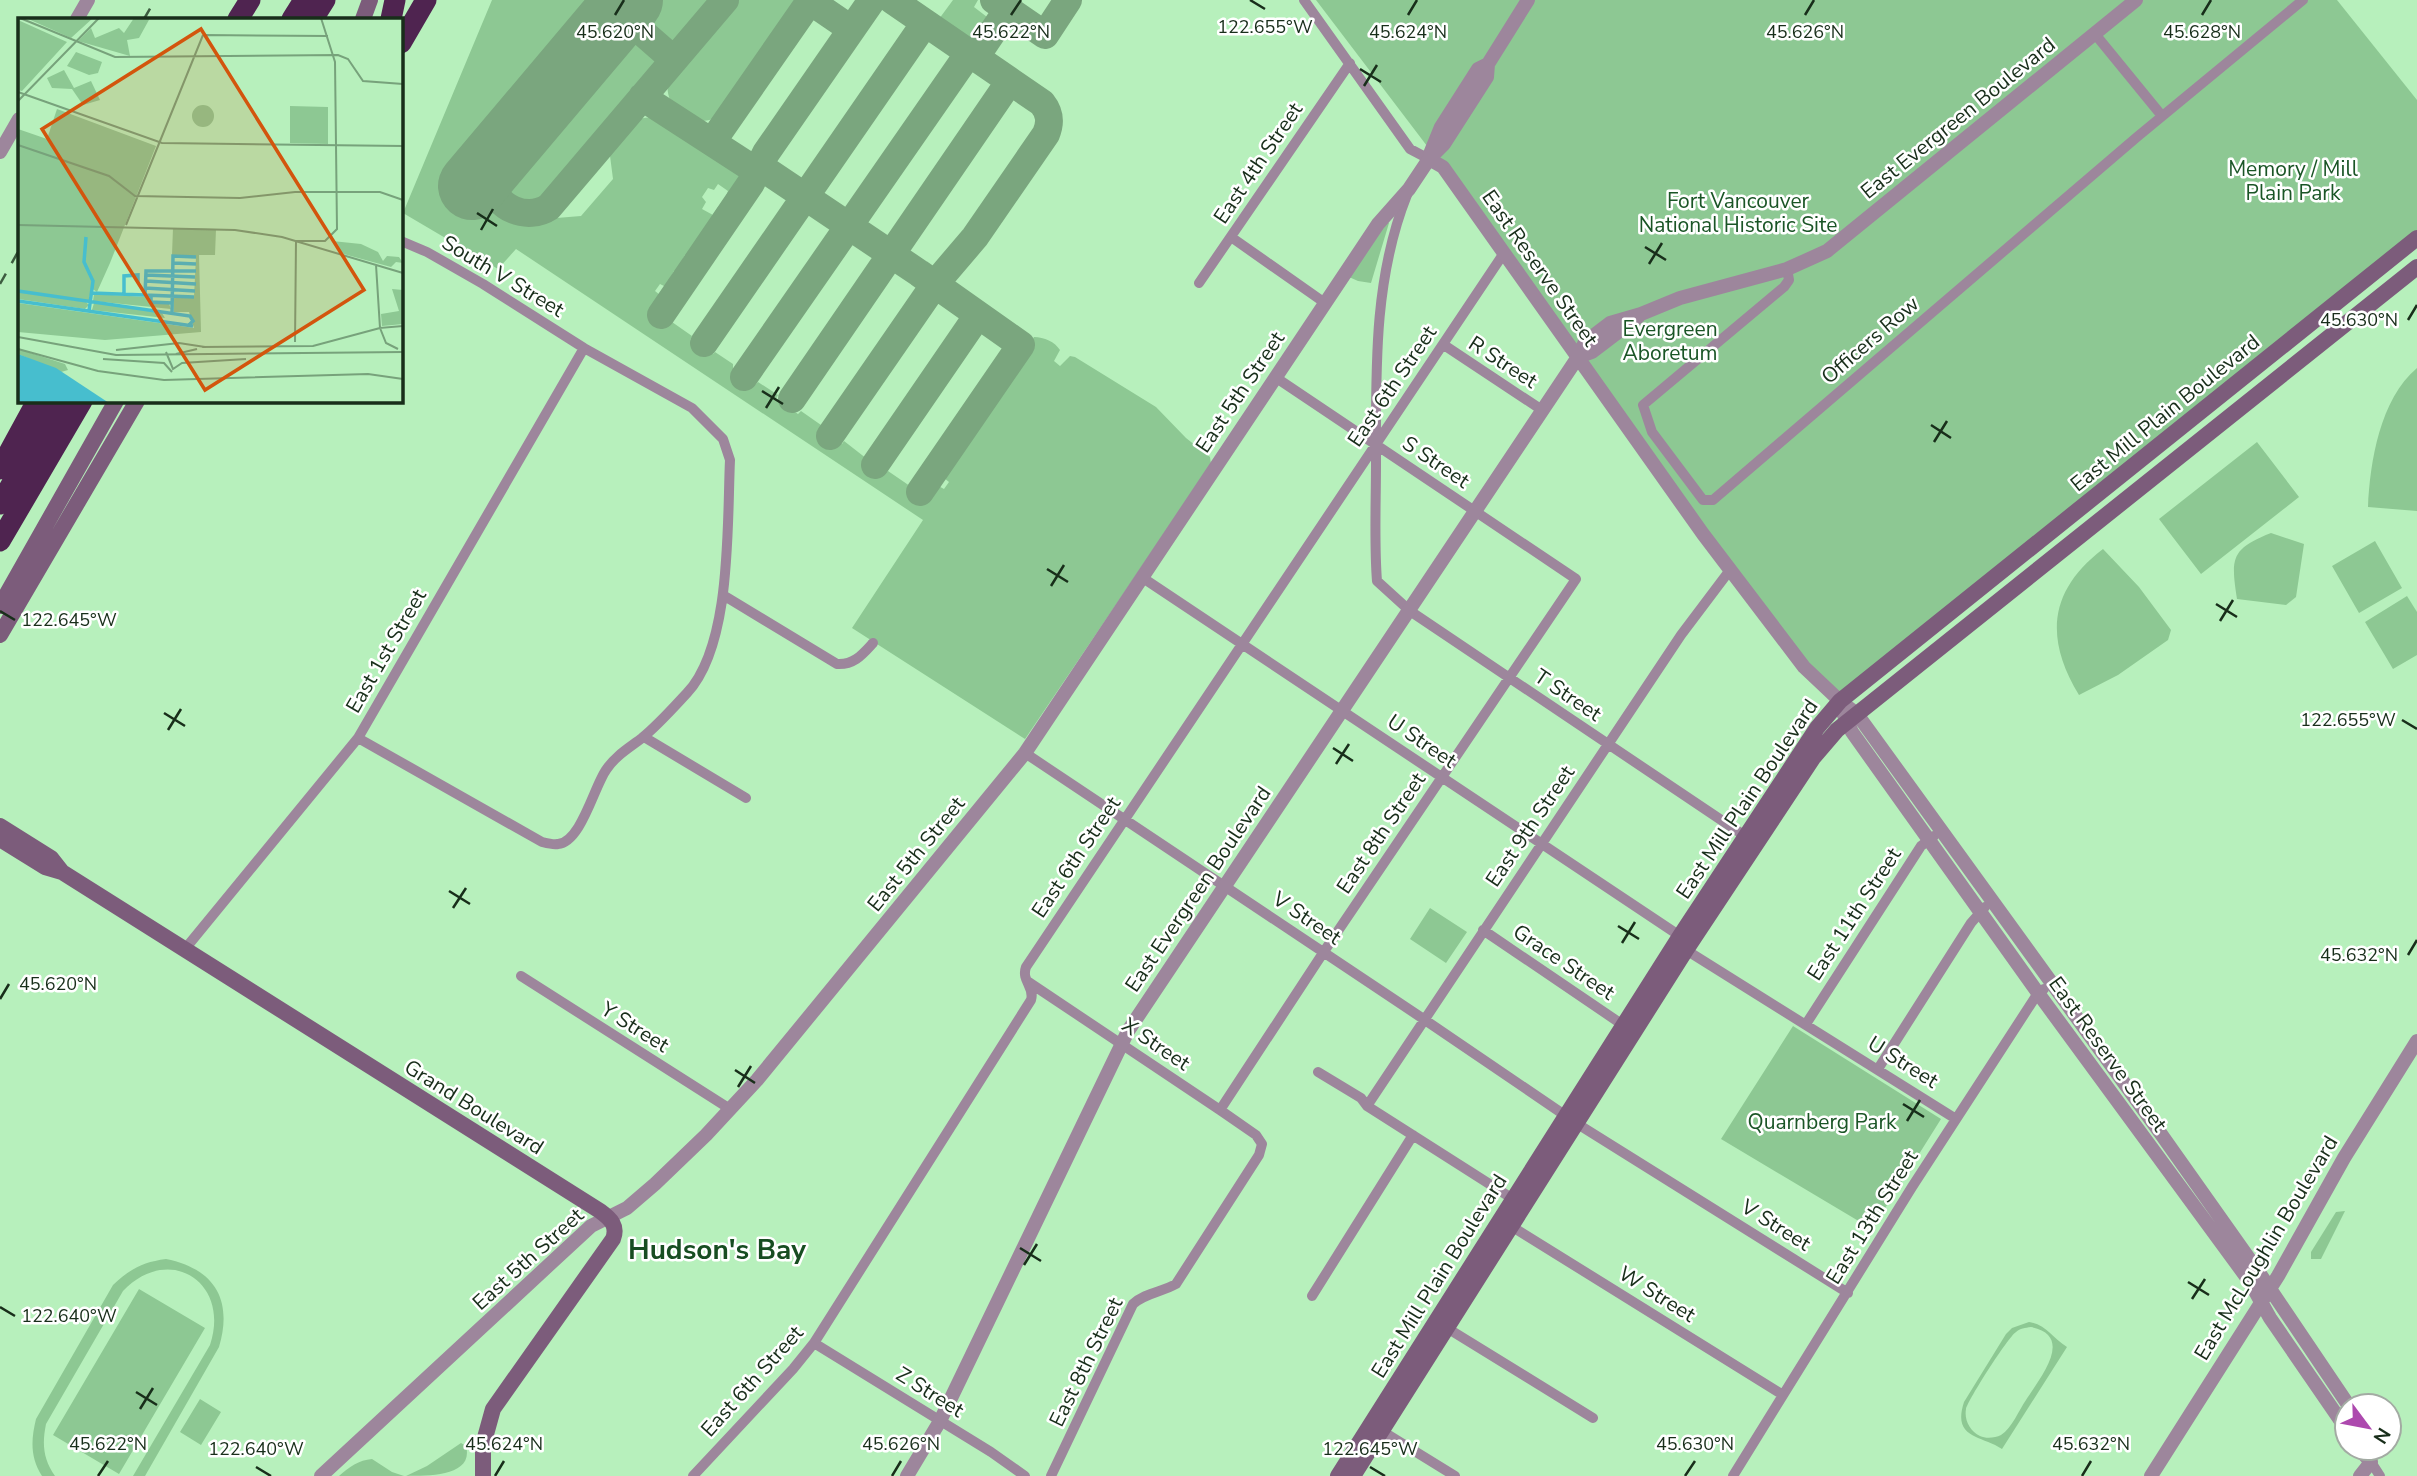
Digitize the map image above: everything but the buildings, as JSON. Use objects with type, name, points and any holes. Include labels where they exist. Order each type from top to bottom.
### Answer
[{"type":"highway","points":[[239,18],[250,0]]},
{"type":"highway","points":[[293,18],[304,0]]},
{"type":"highway","points":[[314,18],[325,0]]},
{"type":"highway","points":[[392,18],[395,0]]},
{"type":"highway","points":[[402,41],[426,0]]},
{"type":"highway","points":[[0,469],[36,402]]},
{"type":"highway","points":[[0,504],[59,402]]},
{"type":"highway","points":[[0,541],[81,402]]},
{"type":"main road","points":[[363,18],[370,0]]},
{"type":"main road","name":"East Mill Plain Boulevard","points":[[1338,1476],[1514,1199],[1571,1120],[1683,943],[1745,836],[1817,728],[1840,701],[2417,237]]},
{"type":"main road","name":"East Mill Plain Boulevard","points":[[1353,1476],[1511,1226],[1623,1025],[1813,758],[1837,730],[2417,267]]},
{"type":"main road","points":[[0,606],[115,402]]},
{"type":"main road","points":[[0,635],[136,402]]},
{"type":"main road","name":"Grand Boulevard","points":[[0,826],[51,858],[62,872]]},
{"type":"main road","name":"Grand Boulevard","points":[[0,839],[45,867],[62,872],[608,1217]]},
{"type":"main road","points":[[483,1476],[483,1445],[494,1409],[613,1239],[616,1232],[608,1217]]},
{"type":"street","points":[[78,18],[88,0]]},
{"type":"street","points":[[393,18],[405,6],[406,0]]},
{"type":"street","name":"East Reserve Street","points":[[1304,0],[1411,150],[1443,167],[1730,570],[1804,667],[1840,701],[1930,840],[2038,993],[2250,1282],[2265,1294],[2333,1407]]},
{"type":"street","name":"East 5th Street","points":[[321,1476],[592,1226],[627,1208],[701,1140],[786,1045],[1025,753],[1378,224],[1444,144],[1487,77],[1488,64],[1528,0]]},
{"type":"street","name":"East Evergreen Boulevard","points":[[907,1476],[940,1421],[1071,1146],[1139,1013],[1410,611],[1578,357],[1584,342],[1610,323],[1642,314],[1680,298],[1787,268],[1827,251],[2136,0]]},
{"type":"street","name":"Officers Row","points":[[1787,268],[1788,280],[1784,287],[1643,405],[1652,432],[1698,496],[1708,501],[1713,500],[2162,116],[2304,0]]},
{"type":"street","points":[[2095,34],[2162,116]]},
{"type":"street","name":"East 4th Street","points":[[1199,284],[1350,63]]},
{"type":"street","points":[[0,152],[18,121]]},
{"type":"street","points":[[1376,444],[1379,310],[1387,255],[1409,189]]},
{"type":"street","points":[[1231,237],[1325,303]]},
{"type":"street","name":"South V Street","points":[[358,738],[542,842],[558,844],[573,834],[605,771],[690,691],[704,669],[716,635],[723,595],[730,460],[723,439],[708,422],[692,408],[584,348],[483,284],[427,252],[402,241]]},
{"type":"street","name":"East 6th Street","points":[[693,1476],[814,1343],[1031,1000],[1032,991],[1025,980],[1026,967],[1504,253]]},
{"type":"street","name":"R Street","points":[[1444,345],[1542,411]]},
{"type":"street","name":"East 1st Street","points":[[185,949],[358,738],[584,348]]},
{"type":"street","name":"S Street","points":[[1275,377],[1576,579]]},
{"type":"street","name":"T Street","points":[[1376,444],[1376,579],[1385,590],[1410,611],[1508,678],[1745,836]]},
{"type":"street","points":[[39,571],[36,559],[38,552],[82,475],[88,451]]},
{"type":"street","name":"East 9th Street","points":[[1367,1106],[1681,635],[1730,570]]},
{"type":"street","name":"U Street","points":[[1143,578],[1343,710],[1683,943],[1956,1119]]},
{"type":"street","name":"East 8th Street","points":[[1220,1110],[1576,579]]},
{"type":"street","points":[[723,595],[837,664],[854,661],[873,643]]},
{"type":"street","name":"East Reserve Street","points":[[1852,718],[1942,831],[1993,901],[2265,1294],[2338,1392]]},
{"type":"street","points":[[644,737],[747,798]]},
{"type":"street","name":"V Street","points":[[1025,753],[1571,1120],[1848,1293]]},
{"type":"street","name":"East 11th Street","points":[[1806,1024],[1921,846],[1942,831]]},
{"type":"street","points":[[1878,1069],[1980,911],[1993,901]]},
{"type":"street","name":"Grace Street","points":[[1483,930],[1623,1025]]},
{"type":"street","name":"Y Street","points":[[520,976],[730,1109]]},
{"type":"street","name":"X Street","points":[[1025,980],[1220,1110],[1256,1135],[1262,1144]]},
{"type":"street","name":"East 13th Street","points":[[1733,1476],[1956,1119],[2038,993],[2051,983]]},
{"type":"street","name":"East McLoughlin Boulevard","points":[[2151,1476],[2265,1294],[2344,1158],[2417,1041]]},
{"type":"street","points":[[1318,1072],[1514,1199]]},
{"type":"street","points":[[1312,1296],[1413,1135]]},
{"type":"street","name":"East 8th Street","points":[[1051,1476],[1133,1304],[1141,1297],[1163,1292],[1176,1284],[1259,1155],[1262,1144]]},
{"type":"street","name":"W Street","points":[[1511,1226],[1783,1395]]},
{"type":"street","points":[[1447,1328],[1593,1418]]},
{"type":"street","name":"Z Street","points":[[814,1343],[1025,1476]]},
{"type":"street","points":[[1382,1431],[1455,1476]]},
{"type":"green space","points":[[492,0],[610,0],[457,181],[483,201],[485,199],[520,221],[581,216],[613,179],[609,148],[625,129],[644,118],[661,120],[743,174],[746,179],[732,201],[725,199],[728,191],[718,184],[714,190],[708,188],[702,197],[706,202],[702,209],[713,215],[718,207],[724,215],[694,259],[685,255],[681,262],[687,269],[682,275],[674,271],[670,278],[676,284],[672,290],[660,284],[655,291],[665,299],[657,313],[664,317],[669,314],[675,318],[672,322],[692,336],[690,340],[733,364],[733,369],[755,385],[758,382],[778,395],[776,399],[798,414],[801,411],[821,425],[820,430],[842,444],[844,441],[885,473],[888,471],[923,495],[933,483],[944,489],[949,482],[939,474],[1034,337],[1049,340],[1058,347],[1060,350],[1054,361],[1060,366],[1070,356],[1075,357],[1156,407],[1186,438],[1210,457],[1211,464],[1025,739],[852,628],[923,520],[516,249],[498,269],[403,213]]},
{"type":"green space","points":[[647,0],[716,0],[673,45],[651,32],[635,13]]},
{"type":"green space","points":[[735,0],[801,0],[721,114],[712,119],[693,120],[684,116],[671,101],[668,82]]},
{"type":"green space","points":[[953,0],[978,0],[974,7],[987,17],[990,23],[980,40],[969,41],[939,19]]},
{"type":"green space","points":[[1316,0],[2337,0],[2417,100],[2417,238],[1843,692],[1827,689],[1804,667],[1443,167]]},
{"type":"green space","points":[[622,28],[643,41],[660,60],[658,66],[546,200],[535,207],[517,205],[506,189],[506,165]]},
{"type":"green space","points":[[1387,222],[1389,223],[1371,283],[1349,277]]},
{"type":"green space","points":[[2417,368],[2417,511],[2368,507],[2371,471],[2379,432],[2394,396]]},
{"type":"green space","points":[[2257,442],[2299,497],[2201,574],[2159,519]]},
{"type":"green space","points":[[2271,533],[2304,544],[2296,597],[2286,605],[2237,599],[2234,574],[2236,557],[2248,544]]},
{"type":"green space","points":[[2375,541],[2402,588],[2359,613],[2332,566]]},
{"type":"green space","points":[[2103,549],[2139,587],[2171,630],[2168,640],[2118,675],[2079,695],[2061,654],[2057,635],[2058,617],[2062,599],[2071,582]]},
{"type":"green space","points":[[2407,596],[2417,612],[2417,655],[2393,669],[2365,622]]},
{"type":"green space","points":[[1430,908],[1467,932],[1446,963],[1410,939]]},
{"type":"green space","name":"Quarnberg Park","points":[[1793,1026],[1941,1119],[1872,1229],[1721,1139]]},
{"type":"green space","points":[[2345,1211],[2321,1259],[2311,1259],[2311,1252],[2336,1212]]},
{"type":"green space","points":[[166,1259],[197,1270],[216,1289],[224,1315],[219,1347],[145,1476],[133,1476],[210,1345],[214,1323],[212,1303],[204,1288],[192,1276],[176,1270],[159,1270],[141,1277],[123,1291],[46,1424],[44,1451],[55,1476],[42,1476],[35,1462],[33,1448],[36,1419],[113,1285],[137,1267]]},
{"type":"green space","points":[[139,1289],[205,1328],[119,1474],[53,1435]]},
{"type":"green space","points":[[2029,1322],[2035,1324],[2067,1347],[2002,1449],[1965,1429],[1961,1414],[1964,1402],[2012,1328]],"holes":[[[2031,1327],[2044,1332],[2051,1339],[2053,1349],[2050,1359],[2012,1423],[2005,1432],[1996,1437],[1985,1438],[1976,1434],[1967,1421],[1966,1409],[1997,1356],[2019,1330]]]},
{"type":"green space","points":[[200,1399],[221,1412],[201,1445],[180,1432]]},
{"type":"green space","points":[[461,1443],[466,1446],[467,1456],[457,1469],[427,1476],[406,1476],[427,1466]]},
{"type":"green space","points":[[372,1459],[404,1476],[339,1476],[354,1464]]},
{"type":"taxiway","points":[[498,154],[492,178],[494,191],[499,199],[514,210],[523,212],[532,213],[549,207],[725,0]]},
{"type":"taxiway","points":[[661,315],[751,183],[766,153],[872,0]]},
{"type":"taxiway","points":[[830,436],[935,284],[975,237],[1049,126],[1047,110],[1042,103],[892,0]]},
{"type":"taxiway","points":[[994,0],[1045,35],[1068,0]]},
{"type":"taxiway","points":[[712,142],[810,1],[851,29]]},
{"type":"taxiway","points":[[627,2],[624,9],[626,18],[674,60]]},
{"type":"taxiway","points":[[975,58],[1008,9]]},
{"type":"taxiway","points":[[704,343],[925,23]]},
{"type":"taxiway","points":[[744,377],[969,53]]},
{"type":"taxiway","points":[[792,399],[1010,81]]},
{"type":"taxiway","points":[[642,97],[747,165],[770,173],[1021,345],[920,492]]},
{"type":"taxiway","points":[[875,465],[978,315]]},
{"type":"runway","points":[[472,186],[629,0]]},
{"type":"railway","points":[[145,18],[155,0]]},
{"type":"railway","points":[[0,284],[18,252]]},
{"type":"district","name":"Hudson's Bay","points":[[717,1250]]},
{"type":"park label","name":"Memory / Mill Plain Park","points":[[2293,181]]},
{"type":"park label","name":"Fort Vancouver National Historic Site","points":[[1738,213]]},
{"type":"park label","name":"Evergreen Aboretum","points":[[1670,341]]}]
